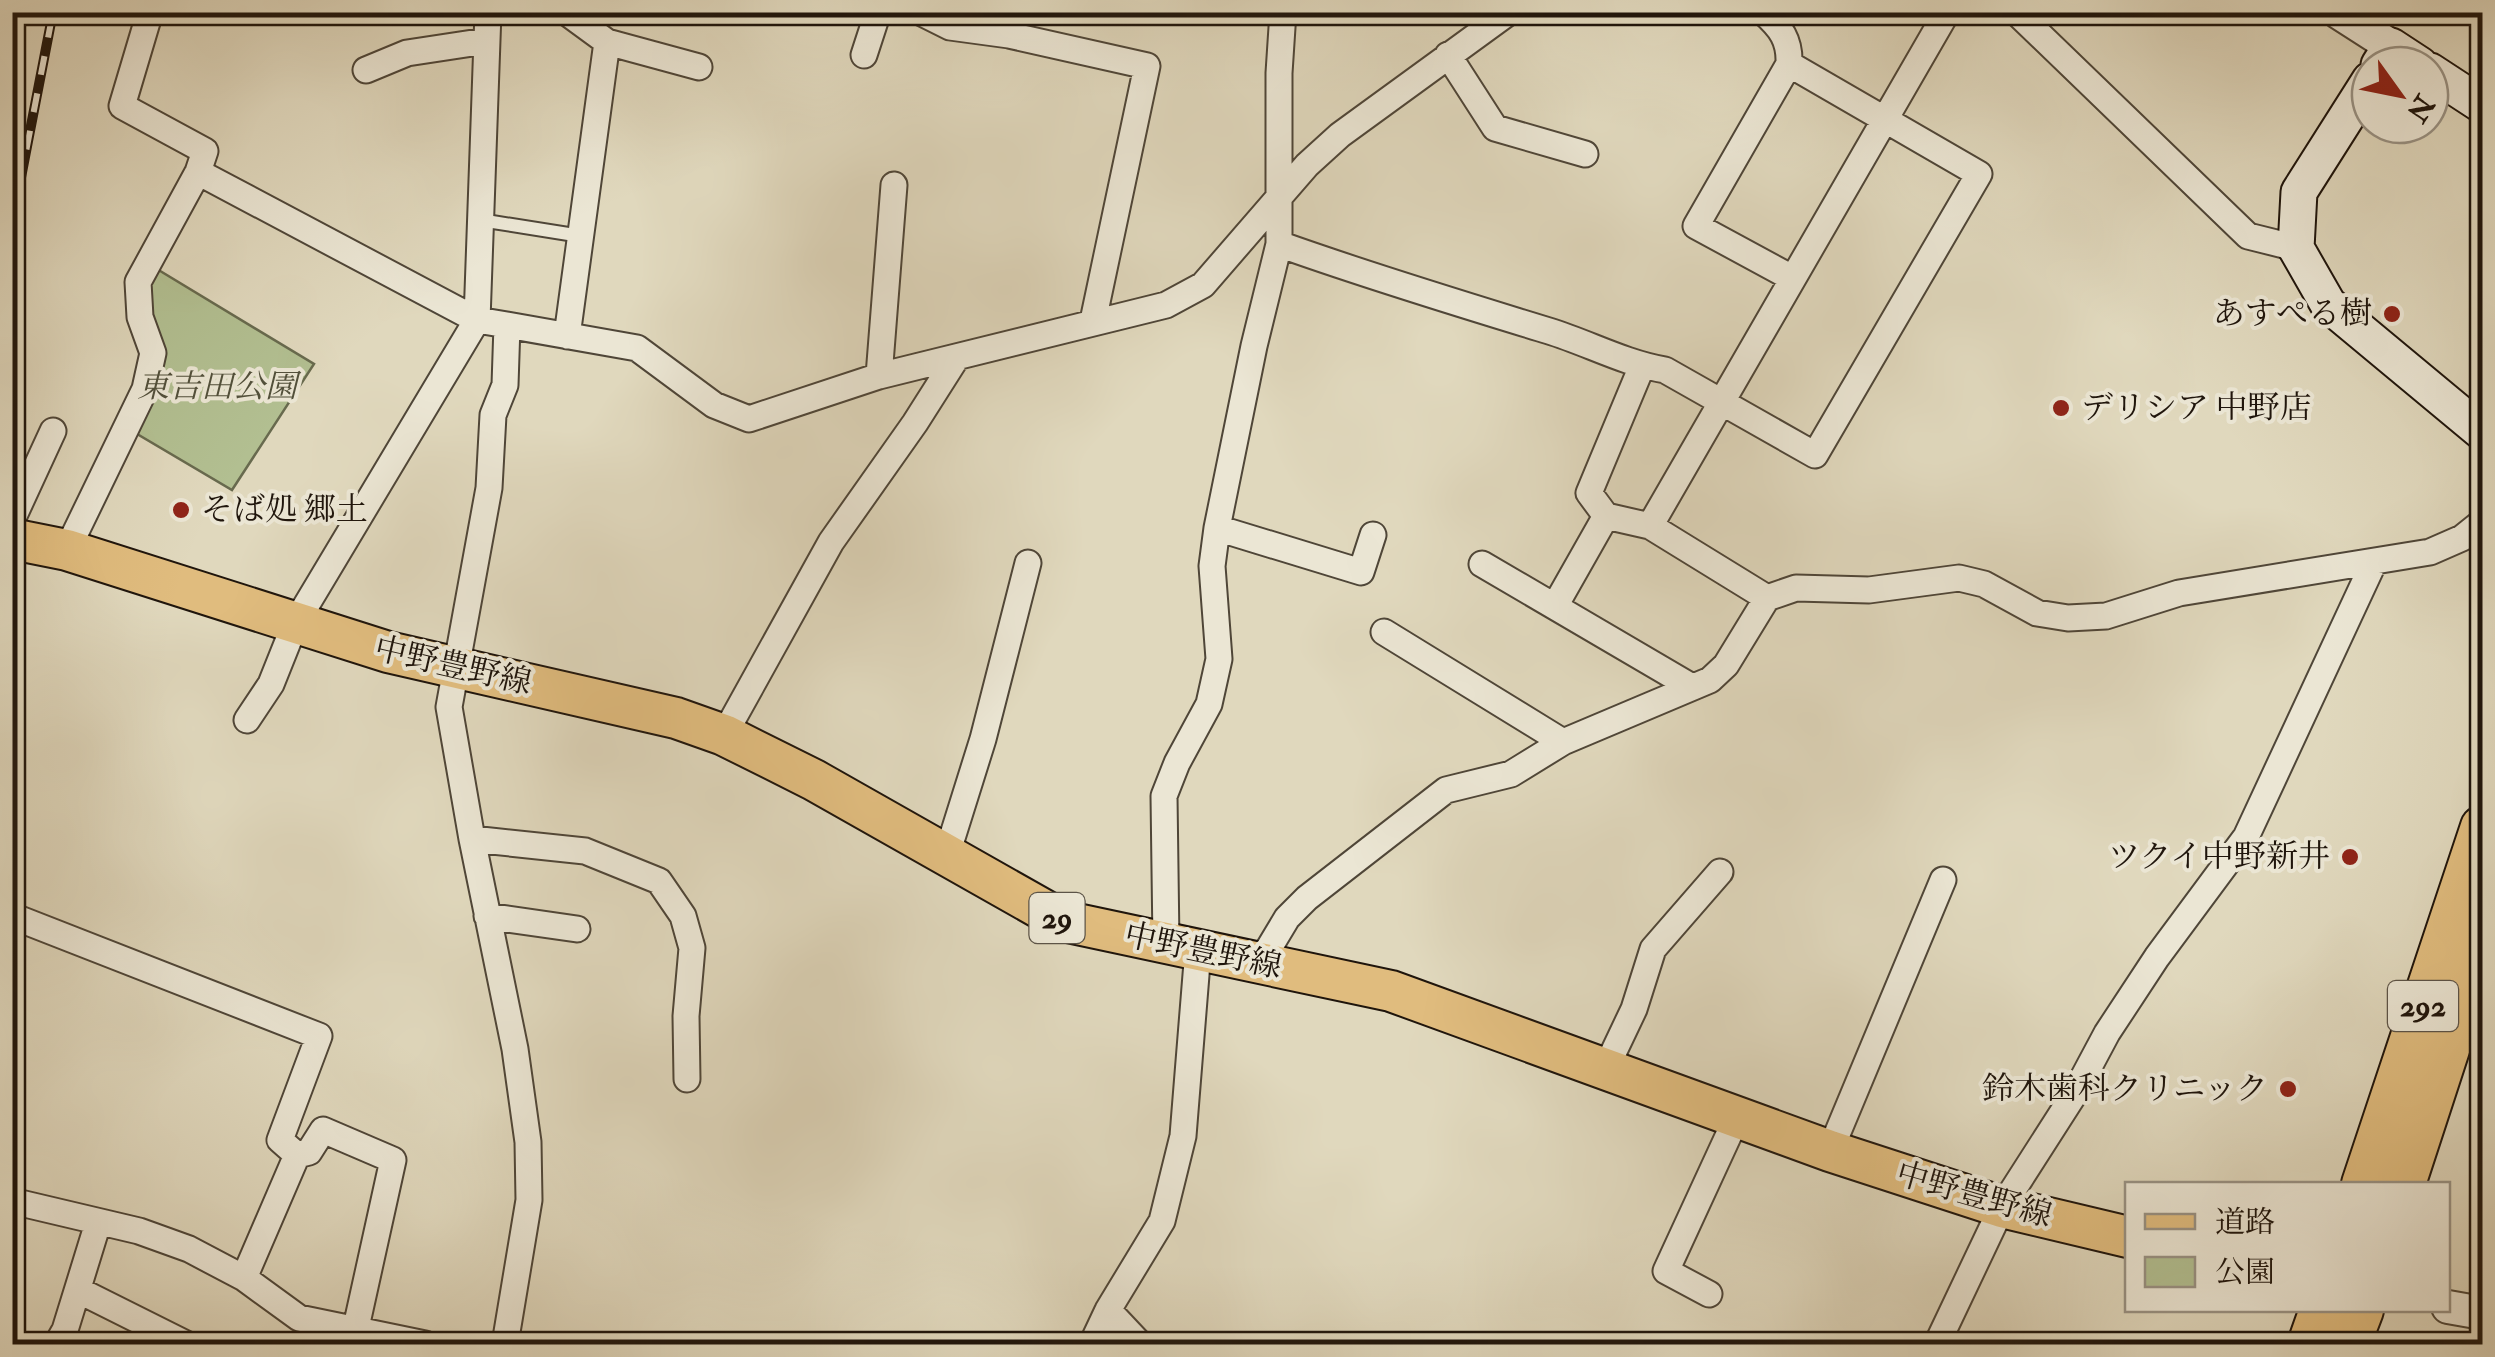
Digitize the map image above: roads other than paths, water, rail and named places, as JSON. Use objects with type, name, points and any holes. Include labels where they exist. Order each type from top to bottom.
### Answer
[{"type":"highway","name":"292","points":[[2364,1182],[2482,827]]},
{"type":"highway","name":"292","points":[[2405,1182],[2482,945]]},
{"type":"highway","points":[[2309,1344],[2320,1312]]},
{"type":"highway","points":[[2349,1344],[2361,1312]]},
{"type":"main road","points":[[2450,84],[2482,105]]},
{"type":"main road","points":[[2350,112],[2299,192],[2296,248],[2328,304],[2478,417]]},
{"type":"main road","name":"中野豊野線","points":[[12,538],[67,550],[388,652],[676,718],[724,735],[814,780],[1063,921],[1391,991],[1830,1151],[2002,1207],[2125,1236]]},
{"type":"street","points":[[67,550],[146,389],[153,353],[140,316],[138,282],[198,172],[205,151],[122,106],[150,12]]},
{"type":"street","points":[[246,720],[270,684],[294,624],[477,320],[488,12]]},
{"type":"street","points":[[566,12],[607,42],[698,67]]},
{"type":"street","points":[[864,55],[878,12]]},
{"type":"street","points":[[920,12],[950,27],[1009,35],[1146,66],[1093,321]]},
{"type":"street","points":[[1092,1344],[1108,1310],[1162,1222],[1183,1136],[1182,946],[1164,796],[1209,704],[1219,659],[1212,566],[1217,528],[1278,244],[1283,12]]},
{"type":"street","points":[[198,172],[477,320],[637,348],[714,405],[749,419],[879,376],[1166,306],[1203,285],[1308,165],[1340,135],[1509,12]]},
{"type":"street","points":[[1763,12],[1790,46],[1788,64],[1696,226],[1792,278]]},
{"type":"street","points":[[1650,526],[1947,12]]},
{"type":"street","points":[[2016,12],[2248,236],[2296,248]]},
{"type":"street","points":[[2338,12],[2379,45]]},
{"type":"street","points":[[366,70],[408,53],[486,42]]},
{"type":"street","points":[[567,336],[607,42]]},
{"type":"street","points":[[1448,56],[1496,128],[1586,154]]},
{"type":"street","points":[[1278,244],[1382,281],[1555,333],[1642,366],[1665,370],[1815,455],[1979,174],[1788,64]]},
{"type":"street","points":[[879,376],[894,185]]},
{"type":"street","points":[[505,1344],[529,1200],[528,1142],[449,707],[488,488],[493,416],[505,385],[507,325]]},
{"type":"street","points":[[724,735],[831,542],[955,360]]},
{"type":"street","points":[[1642,366],[1589,493],[1606,516],[1650,526],[1767,598]]},
{"type":"street","points":[[12,520],[53,431]]},
{"type":"street","points":[[1555,606],[1606,516]]},
{"type":"street","points":[[1260,963],[1287,918],[1307,898],[1446,790],[1512,774],[1563,742],[1710,680],[1726,665],[1767,598],[1796,588],[1869,590],[1959,578],[1984,584],[2037,613],[2068,618],[2106,616],[2179,593],[2430,552],[2462,538],[2482,522]]},
{"type":"street","points":[[1217,528],[1361,572],[1373,535]]},
{"type":"street","points":[[1937,1344],[2002,1207],[2058,1121],[2117,1018],[2246,837],[2374,562]]},
{"type":"street","points":[[947,854],[983,738],[1028,563]]},
{"type":"street","points":[[1482,564],[1692,688]]},
{"type":"street","points":[[1384,632],[1563,742]]},
{"type":"street","points":[[472,839],[585,851],[660,881],[683,916],[692,948],[686,1016],[687,1078]]},
{"type":"street","points":[[1606,1068],[1634,1009],[1653,949],[1720,872]]},
{"type":"street","points":[[1830,1151],[1943,880]]},
{"type":"street","points":[[12,916],[320,1036],[280,1140],[296,1155]]},
{"type":"street","points":[[487,916],[576,929]]},
{"type":"street","points":[[1709,1294],[1666,1271],[1737,1117]]},
{"type":"street","points":[[296,1155],[309,1152],[323,1130],[393,1160],[356,1332]]},
{"type":"street","points":[[244,1278],[296,1155]]},
{"type":"street","points":[[12,1201],[139,1232],[189,1249],[244,1278],[299,1318],[382,1341],[424,1344]]},
{"type":"street","points":[[58,1344],[98,1223]]},
{"type":"street","points":[[78,1290],[186,1344]]},
{"type":"street","points":[[2450,1307],[2482,1313]]},
{"type":"street","points":[[1108,1310],[1140,1344]]},
{"type":"lane","points":[[480,220],[581,236]]},
{"type":"railway","points":[[12,224],[53,12]]},
{"type":"place","name":"あすぺる樹","points":[[2392,314]]},
{"type":"place","name":"デリシア 中野店","points":[[2061,408]]},
{"type":"place","name":"そば処 郷土","points":[[181,510]]},
{"type":"place","name":"ツクイ中野新井","points":[[2350,857]]},
{"type":"place","name":"鈴木歯科クリニック","points":[[2288,1089]]},
{"type":"park label","name":"東吉田公園","points":[[217,387]]}]
